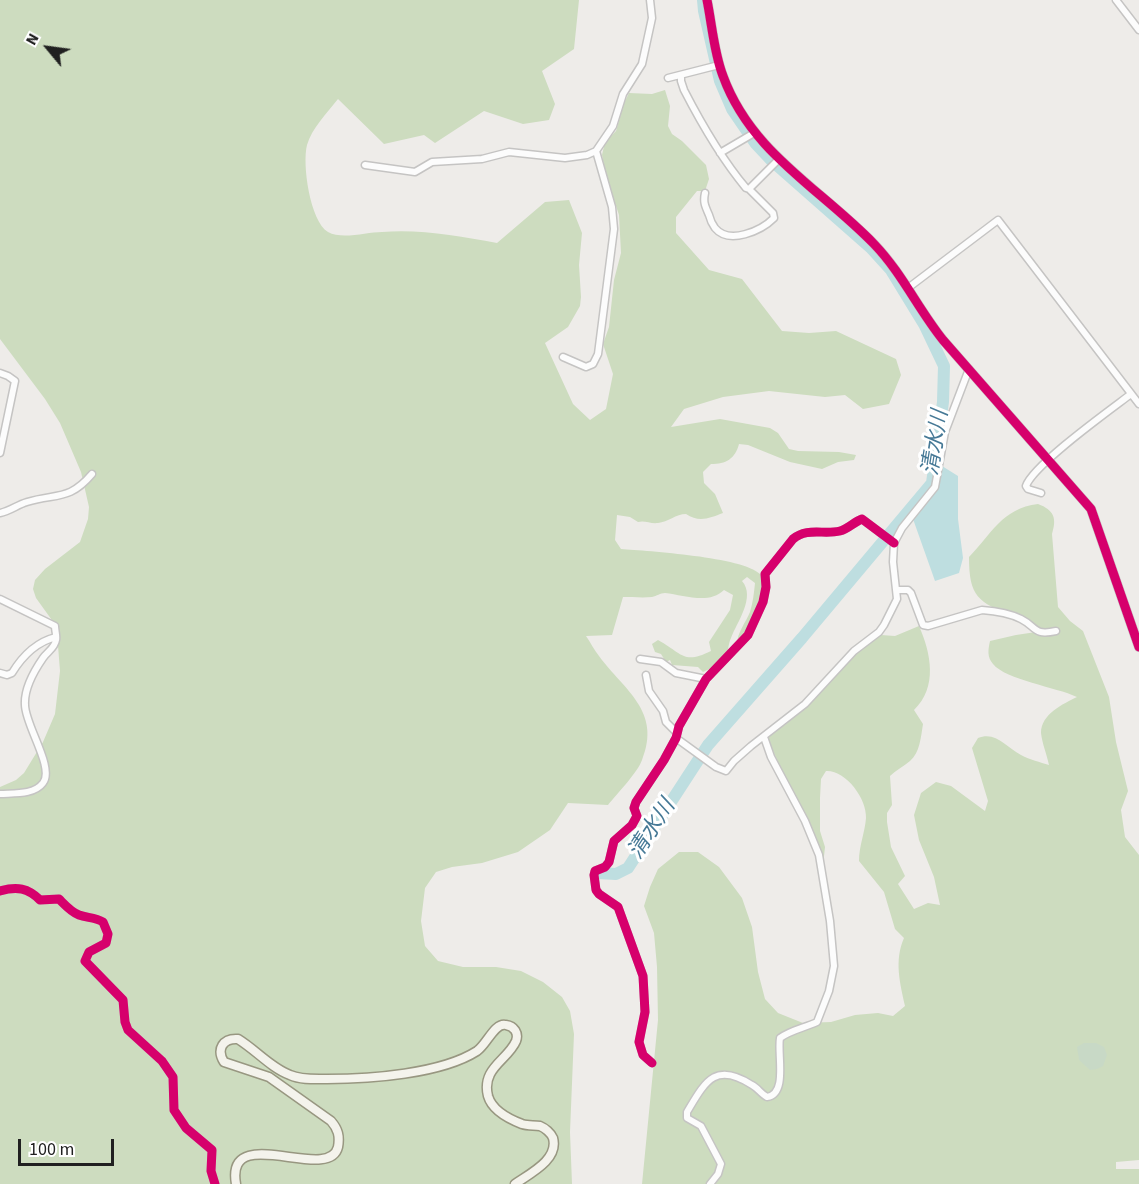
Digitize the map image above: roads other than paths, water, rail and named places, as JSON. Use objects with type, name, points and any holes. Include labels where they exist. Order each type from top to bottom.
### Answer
[{"type":"main road","points":[[236,1184],[234,1174],[239,1164],[249,1157],[309,1167],[323,1165],[338,1151],[339,1138],[336,1127],[331,1121],[269,1077],[224,1062],[220,1056],[220,1049],[230,1038],[238,1039],[279,1070],[293,1077],[363,1079],[464,1059],[481,1048],[489,1040],[495,1028],[501,1024],[514,1029],[517,1035],[515,1043],[491,1072],[487,1086],[489,1098],[499,1112],[523,1124],[540,1126],[553,1137],[550,1156],[542,1165],[514,1184]]},
{"type":"street","points":[[365,165],[415,172],[432,162],[482,159],[510,152],[566,158],[587,155],[596,150],[613,126],[623,94],[642,64],[652,18],[650,0]]},
{"type":"street","points":[[707,0],[723,78],[754,133],[778,160],[873,243],[892,265],[925,317],[1000,407],[1049,459],[1091,509],[1138,642]]},
{"type":"street","points":[[1116,0],[1139,30]]},
{"type":"street","points":[[668,78],[719,65]]},
{"type":"street","points":[[681,75],[684,90],[720,153],[746,188],[773,213],[774,218],[766,226],[737,235],[725,234],[715,229],[703,202],[705,193]]},
{"type":"street","points":[[720,153],[754,133]]},
{"type":"street","points":[[563,357],[586,367],[593,364],[598,354],[614,229],[612,207],[596,150]]},
{"type":"street","points":[[749,189],[778,160]]},
{"type":"street","points":[[908,288],[998,220],[1139,404]]},
{"type":"street","points":[[646,675],[649,691],[676,735],[716,767],[726,771],[734,761],[804,704],[854,651],[879,632],[897,599],[893,562],[894,543],[902,528],[935,488],[945,432],[969,369]]},
{"type":"street","points":[[0,374],[15,381],[0,453]]},
{"type":"street","points":[[1041,493],[1028,489],[1026,486],[1033,474],[1131,394]]},
{"type":"street","points":[[0,513],[8,512],[27,502],[73,492],[92,474]]},
{"type":"street","points":[[652,1063],[643,1055],[639,1042],[645,1012],[644,976],[618,907],[598,894],[594,884],[595,871],[605,867],[609,862],[614,842],[633,825],[638,816],[634,808],[636,802],[664,760],[706,679],[748,635],[763,602],[766,587],[765,574],[798,535],[810,532],[841,531],[862,519],[894,543]]},
{"type":"street","points":[[897,590],[911,592],[923,625],[928,626],[982,610],[991,610],[1022,620],[1036,630],[1047,633],[1056,631]]},
{"type":"street","points":[[0,599],[25,613],[50,623],[55,627],[57,637],[56,643],[35,672],[28,687],[24,705],[47,772],[44,782],[34,791],[0,794]]},
{"type":"street","points":[[0,673],[8,675],[12,673],[31,649],[45,640],[57,637]]},
{"type":"street","points":[[640,659],[661,662],[676,673],[706,679]]},
{"type":"street","points":[[710,1184],[718,1174],[720,1164],[701,1126],[687,1118],[687,1112],[711,1078],[721,1074],[727,1074],[752,1084],[767,1097],[775,1094],[780,1079],[780,1038],[790,1031],[817,1022],[829,992],[834,966],[830,921],[819,855],[805,821],[771,757],[764,737]]},
{"type":"street","points":[[0,891],[20,888],[30,890],[40,900],[59,899],[80,915],[94,917],[103,922],[108,934],[106,943],[89,952],[85,961],[123,1000],[124,1022],[128,1030],[162,1061],[173,1077],[174,1110],[186,1128],[212,1150],[211,1171],[215,1184]]},
{"type":"water","points":[[942,466],[958,476],[958,519],[963,558],[959,573],[935,581],[913,519],[936,489]]},
{"type":"waterway","name":"清水川","points":[[598,873],[616,874],[628,868],[708,745],[802,638],[932,483],[943,402],[944,366],[924,324],[891,270],[871,248],[771,160],[756,144],[732,109],[720,81],[703,0]]}]
